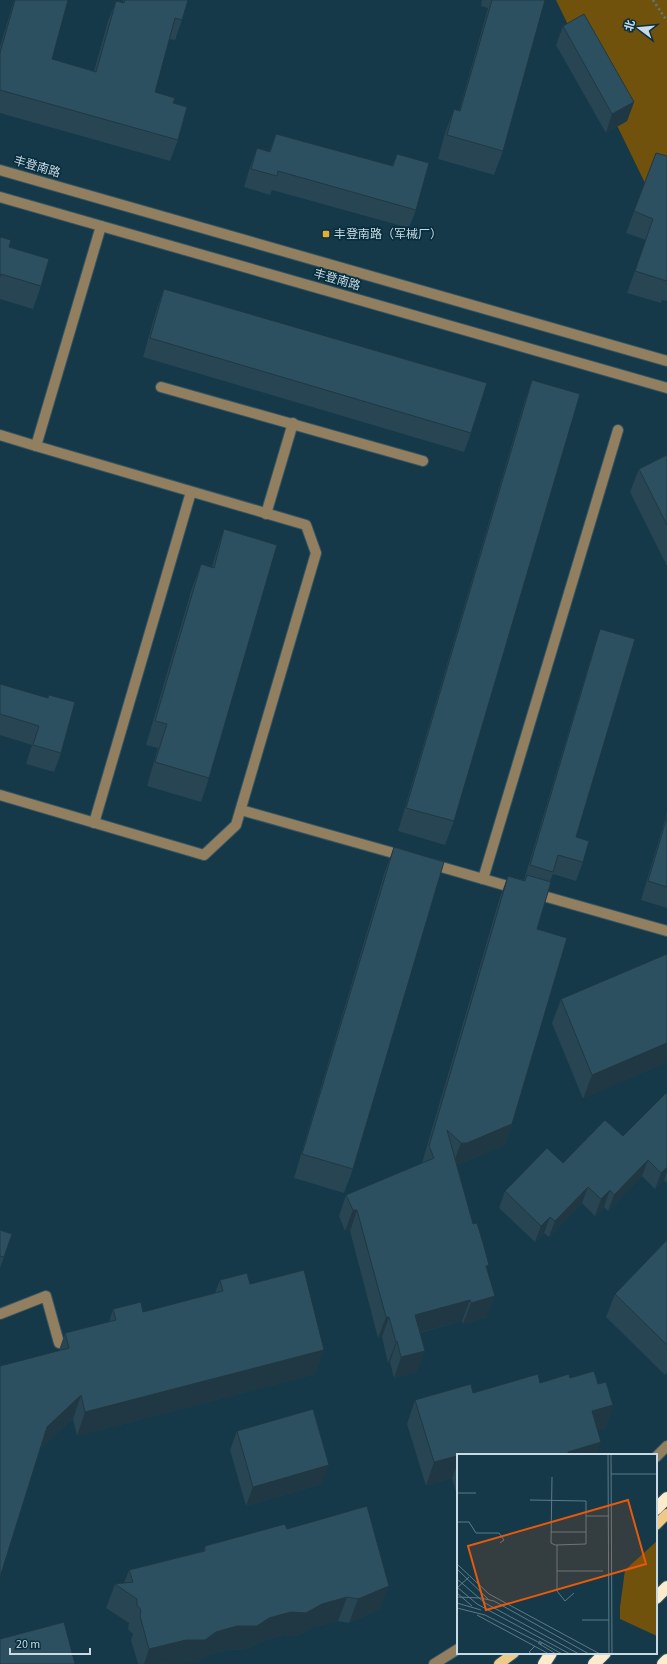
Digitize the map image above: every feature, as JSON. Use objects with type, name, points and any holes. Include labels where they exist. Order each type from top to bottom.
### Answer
[{"type":"highway","points":[[657,1508],[667,1498]]},
{"type":"highway","points":[[657,1597],[667,1587]]},
{"type":"highway","points":[[544,1664],[550,1654]]},
{"type":"highway","points":[[594,1664],[604,1654]]},
{"type":"highway","points":[[662,1664],[667,1660]]},
{"type":"main road","points":[[657,1524],[667,1514]]},
{"type":"main road","points":[[499,1664],[513,1654]]},
{"type":"street","name":"丰登南路","points":[[0,170],[667,361]]},
{"type":"street","name":"丰登南路","points":[[0,196],[667,388]]},
{"type":"street","points":[[36,446],[101,226]]},
{"type":"street","points":[[160,387],[293,423],[423,461]]},
{"type":"street","points":[[266,514],[293,423]]},
{"type":"street","points":[[483,879],[618,430]]},
{"type":"street","points":[[0,436],[306,526],[316,553],[236,825],[204,855],[0,795]]},
{"type":"street","points":[[94,823],[191,492]]},
{"type":"street","points":[[241,810],[667,931]]},
{"type":"street","points":[[0,1314],[46,1296],[59,1343]]},
{"type":"street","points":[[657,1456],[667,1446]]},
{"type":"street","points":[[434,1664],[457,1650]]},
{"type":"path","points":[[653,0],[667,21]]},
{"type":"shaded area","points":[[556,0],[667,0],[667,222],[663,220]]},
{"type":"building","points":[[15,0],[68,0],[52,59],[96,72],[116,1],[124,3],[125,0],[188,0],[182,20],[175,18],[155,92],[175,98],[173,103],[187,107],[178,140],[0,90],[0,53]]},
{"type":"building","points":[[492,0],[545,0],[503,151],[447,135],[454,109],[460,111]]},
{"type":"building","points":[[584,14],[634,102],[612,114],[563,26]]},
{"type":"building","points":[[276,134],[393,166],[397,154],[429,163],[416,210],[278,171],[277,176],[251,169],[257,148],[270,152]]},
{"type":"building","points":[[656,153],[667,156],[667,281],[635,271],[653,219],[634,211]]},
{"type":"building","points":[[0,237],[11,240],[9,247],[49,259],[41,286],[1,274],[0,277]]},
{"type":"building","points":[[164,289],[487,383],[471,433],[150,338]]},
{"type":"building","points":[[532,380],[580,394],[454,821],[406,808]]},
{"type":"building","points":[[667,455],[667,525],[639,469]]},
{"type":"building","points":[[224,529],[277,545],[209,778],[155,762],[167,724],[155,721],[201,564],[214,568]]},
{"type":"building","points":[[600,629],[635,639],[576,837],[589,841],[583,862],[558,855],[553,872],[530,865]]},
{"type":"building","points":[[0,684],[48,698],[49,695],[75,702],[61,753],[33,745],[39,726],[0,714]]},
{"type":"building","points":[[667,817],[667,887],[648,881]]},
{"type":"building","points":[[394,847],[444,862],[353,1169],[302,1154]]},
{"type":"building","points":[[527,875],[551,882],[537,929],[567,938],[512,1124],[467,1143],[461,1143],[447,1130],[473,1224],[477,1223],[483,1243],[489,1265],[486,1266],[495,1296],[471,1303],[470,1300],[415,1315],[425,1351],[401,1357],[389,1317],[386,1317],[357,1210],[353,1210],[346,1195],[434,1158],[429,1146],[508,876],[525,881]]},
{"type":"building","points":[[667,954],[667,1043],[592,1075],[561,999]]},
{"type":"building","points":[[666,1093],[667,1167],[661,1173],[648,1160],[614,1195],[610,1190],[601,1199],[588,1187],[555,1221],[550,1217],[541,1226],[505,1191],[547,1148],[563,1163],[605,1120],[623,1136]]},
{"type":"building","points":[[0,1230],[12,1234],[4,1257],[0,1256]]},
{"type":"building","points":[[667,1240],[667,1345],[615,1294]]},
{"type":"building","points":[[304,1270],[324,1350],[85,1412],[81,1395],[47,1427],[0,1577],[0,1366],[69,1348],[65,1333],[116,1320],[113,1309],[141,1302],[143,1312],[223,1291],[220,1280],[247,1273],[250,1284]]},
{"type":"building","points":[[594,1371],[598,1384],[606,1382],[613,1405],[592,1411],[601,1442],[568,1452],[568,1454],[457,1454],[457,1456],[434,1462],[415,1400],[471,1384],[473,1393],[538,1374],[540,1383],[569,1374],[570,1378]]},
{"type":"building","points":[[313,1409],[329,1465],[253,1487],[237,1431]]},
{"type":"building","points":[[367,1506],[389,1586],[358,1599],[347,1597],[322,1604],[306,1613],[291,1612],[269,1618],[257,1626],[237,1626],[216,1632],[205,1640],[186,1640],[149,1649],[140,1616],[141,1610],[137,1605],[137,1599],[115,1584],[133,1582],[129,1570],[205,1551],[205,1546],[285,1524],[287,1529]]},
{"type":"building","points":[[64,1622],[75,1664],[0,1664],[0,1639]]},
{"type":"place","name":"丰登南路（军械厂）","points":[[326,234]]}]
